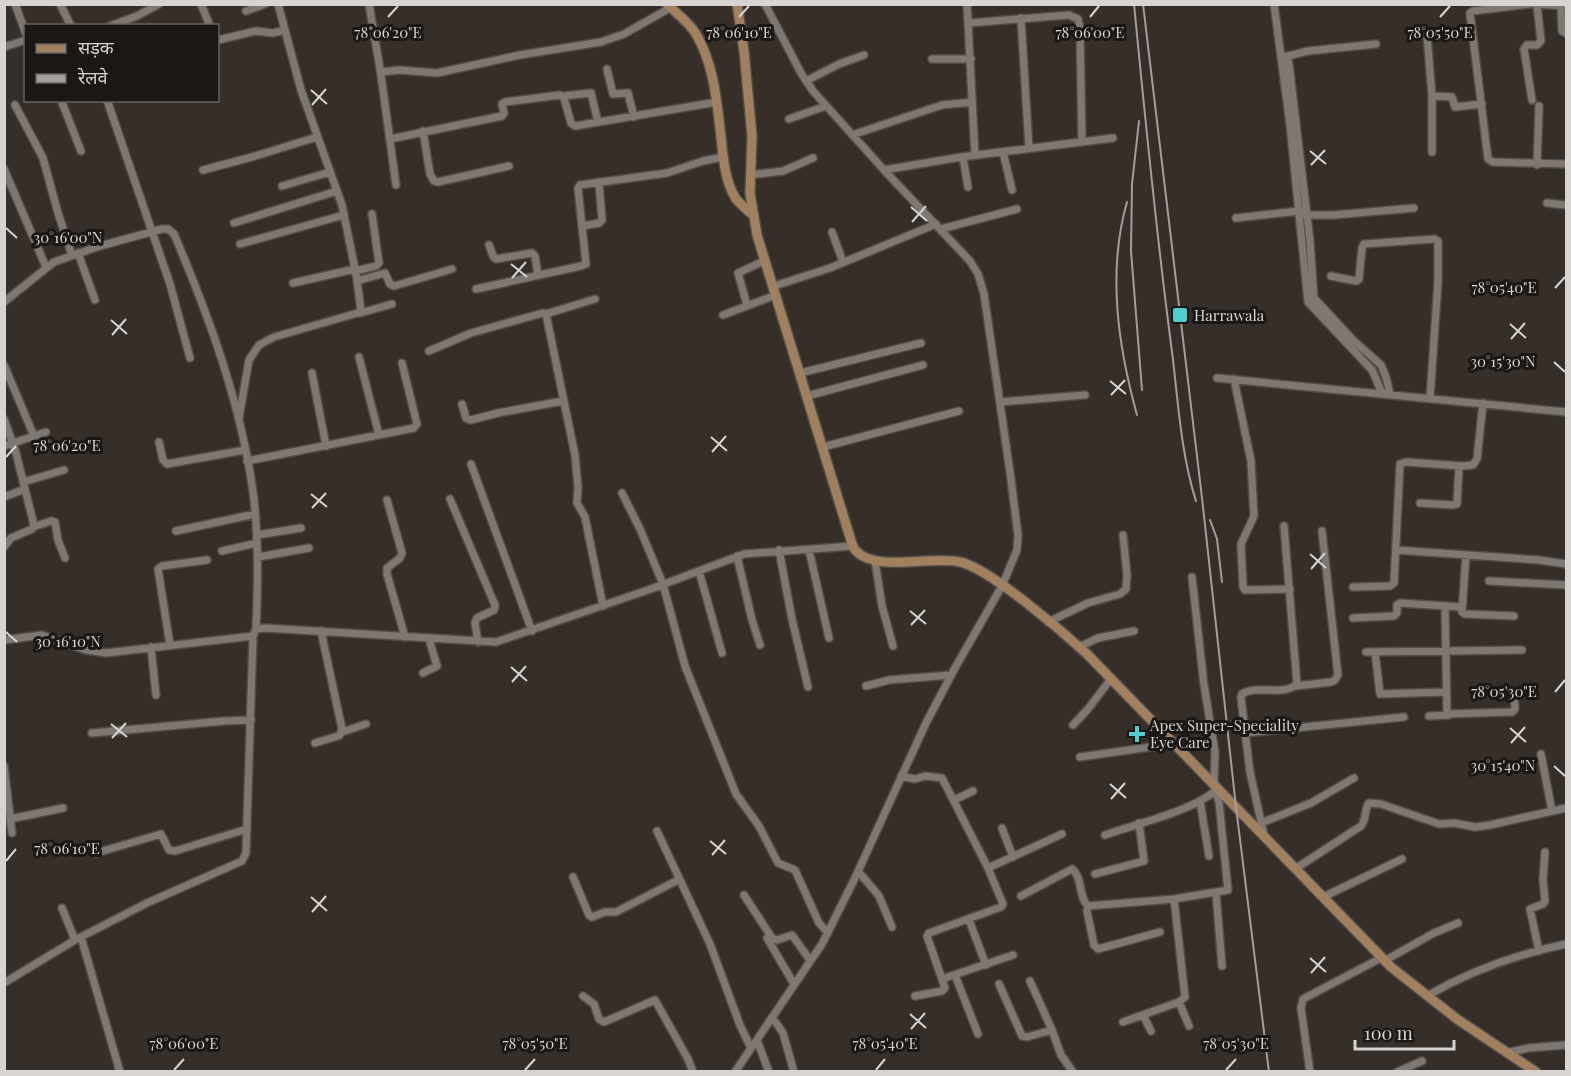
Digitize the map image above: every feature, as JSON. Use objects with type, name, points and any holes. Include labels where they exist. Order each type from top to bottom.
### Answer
[{"type":"street","points":[[15,4],[24,29]]},
{"type":"street","points":[[60,4],[70,24]]},
{"type":"street","points":[[201,4],[209,24]]},
{"type":"street","points":[[246,11],[266,4]]},
{"type":"street","points":[[278,4],[300,90],[344,215],[357,281],[360,313]]},
{"type":"street","points":[[369,4],[381,72],[396,185]]},
{"type":"street","points":[[737,4],[752,136],[750,175],[753,215],[764,261],[775,290],[852,546],[863,556],[875,561],[950,560],[963,562],[975,567],[1002,586],[1079,647],[1383,959],[1427,996],[1506,1053],[1536,1071]]},
{"type":"street","points":[[735,1071],[828,933],[951,675],[1002,586],[1018,544],[984,294],[978,274],[970,261],[852,135],[806,81],[765,4]]},
{"type":"street","points":[[967,4],[975,155]]},
{"type":"street","points":[[1274,4],[1303,213],[1311,300],[1381,365],[1386,377],[1386,394]]},
{"type":"street","points":[[1532,100],[1524,49],[1527,45],[1540,43],[1537,5]]},
{"type":"street","points":[[1566,33],[1562,31],[1564,6],[1537,5],[1470,13],[1488,159],[1492,162],[1537,165],[1566,164]]},
{"type":"street","points":[[114,24],[154,6]]},
{"type":"street","points":[[381,72],[400,70],[437,73],[520,55],[601,42],[624,34],[669,6],[692,27],[698,36],[707,59],[717,102],[723,157],[731,189],[742,206],[753,215]]},
{"type":"street","points":[[969,22],[1069,15],[1078,19],[1082,142]]},
{"type":"street","points":[[1021,18],[1029,148]]},
{"type":"street","points":[[219,40],[256,31],[273,33],[285,30]]},
{"type":"street","points":[[1427,35],[1432,96],[1432,152]]},
{"type":"street","points":[[4,46],[24,41]]},
{"type":"street","points":[[1282,56],[1376,44]]},
{"type":"street","points":[[806,81],[839,64],[864,55]]},
{"type":"street","points":[[932,59],[971,59]]},
{"type":"street","points":[[607,69],[613,94],[628,93],[634,117]]},
{"type":"street","points":[[390,139],[502,116],[504,113],[502,104],[505,102],[560,95],[591,93],[598,122]]},
{"type":"street","points":[[563,96],[573,125],[717,102]]},
{"type":"street","points":[[1432,96],[1452,97],[1457,107],[1482,104]]},
{"type":"street","points":[[62,102],[81,152]]},
{"type":"street","points":[[108,102],[170,284],[190,358]]},
{"type":"street","points":[[852,135],[942,105],[972,102]]},
{"type":"street","points":[[15,105],[43,158],[58,213],[94,300]]},
{"type":"street","points":[[789,119],[826,106]]},
{"type":"street","points":[[1537,165],[1539,106]]},
{"type":"street","points":[[423,131],[430,174],[434,181],[509,166]]},
{"type":"street","points":[[203,170],[252,158],[317,137]]},
{"type":"street","points":[[884,170],[975,155],[1113,138]]},
{"type":"street","points":[[1003,152],[1012,190]]},
{"type":"street","points":[[476,289],[581,267],[585,264],[578,186],[667,173],[703,160],[723,157]]},
{"type":"street","points":[[963,157],[968,187]]},
{"type":"street","points":[[750,175],[783,171],[813,158]]},
{"type":"street","points":[[4,169],[46,267]]},
{"type":"street","points":[[282,186],[330,172]]},
{"type":"street","points":[[582,226],[599,223],[602,220],[599,182]]},
{"type":"street","points":[[234,223],[337,191]]},
{"type":"street","points":[[1547,203],[1566,205]]},
{"type":"street","points":[[1236,218],[1303,213],[1334,215],[1414,208]]},
{"type":"street","points":[[723,315],[775,290],[938,226],[1017,209]]},
{"type":"street","points":[[293,283],[379,264],[372,214]]},
{"type":"street","points":[[240,244],[344,215]]},
{"type":"street","points":[[4,302],[46,267],[75,254],[153,232],[168,229],[174,234],[198,292],[238,421],[255,514],[258,557],[246,853],[238,864],[171,892],[78,938],[4,983]]},
{"type":"street","points":[[832,232],[843,262]]},
{"type":"street","points":[[1331,276],[1356,281],[1359,279],[1364,244],[1434,239],[1438,241],[1438,282],[1430,398]]},
{"type":"street","points":[[489,245],[496,259],[532,254],[535,256],[538,275]]},
{"type":"street","points":[[747,305],[738,273],[764,261]]},
{"type":"street","points":[[357,281],[385,273],[390,284],[394,286],[452,269]]},
{"type":"street","points":[[429,351],[471,333],[595,299]]},
{"type":"street","points":[[238,421],[249,360],[259,345],[285,333],[392,304]]},
{"type":"street","points":[[546,314],[575,455],[577,503],[585,517],[603,606]]},
{"type":"street","points":[[800,374],[921,343]]},
{"type":"street","points":[[359,357],[379,435]]},
{"type":"street","points":[[247,461],[412,429],[417,424],[402,363]]},
{"type":"street","points":[[4,365],[34,436]]},
{"type":"street","points":[[807,396],[923,365]]},
{"type":"street","points":[[312,374],[326,446]]},
{"type":"street","points":[[1217,378],[1566,412]]},
{"type":"street","points":[[1234,379],[1251,461],[1254,516],[1242,544],[1243,587],[1248,591],[1290,589]]},
{"type":"street","points":[[1000,402],[1085,395]]},
{"type":"street","points":[[462,404],[466,418],[471,420],[563,401]]},
{"type":"street","points":[[1353,587],[1393,585],[1395,580],[1400,464],[1406,462],[1470,466],[1476,463],[1483,403]]},
{"type":"street","points":[[823,447],[890,427],[959,411]]},
{"type":"street","points":[[4,419],[13,443],[33,527]]},
{"type":"street","points":[[4,446],[46,432]]},
{"type":"street","points":[[159,442],[163,460],[167,464],[245,450]]},
{"type":"street","points":[[471,464],[532,631]]},
{"type":"street","points":[[1420,503],[1457,504],[1459,466]]},
{"type":"street","points":[[4,497],[24,486],[64,470]]},
{"type":"street","points":[[622,493],[663,584],[685,666],[736,794],[759,826],[778,863],[795,870],[819,923],[828,933]]},
{"type":"street","points":[[450,499],[495,605],[494,610],[479,616],[476,620],[478,642]]},
{"type":"street","points":[[387,500],[402,553],[400,558],[386,571],[405,637]]},
{"type":"street","points":[[176,531],[255,514]]},
{"type":"street","points":[[4,547],[10,538],[51,521],[55,522],[58,540],[65,558]]},
{"type":"street","points":[[1284,526],[1298,680],[1296,686]]},
{"type":"street","points":[[222,551],[301,528]]},
{"type":"street","points":[[1264,835],[1245,733],[1241,698],[1244,692],[1331,682],[1338,675],[1322,531]]},
{"type":"street","points":[[1048,622],[1088,603],[1120,594],[1125,589],[1127,575],[1123,535]]},
{"type":"street","points":[[4,640],[42,635],[100,653],[254,633],[321,632],[496,642],[603,606],[738,556],[779,550],[852,546]]},
{"type":"street","points":[[258,557],[309,548]]},
{"type":"street","points":[[779,550],[808,687]]},
{"type":"street","points":[[809,550],[829,638]]},
{"type":"street","points":[[1396,550],[1566,564]]},
{"type":"street","points":[[1466,555],[1462,612],[1514,616]]},
{"type":"street","points":[[738,556],[760,645]]},
{"type":"street","points":[[170,645],[158,569],[162,566],[207,560]]},
{"type":"street","points":[[875,561],[882,606],[893,645]]},
{"type":"street","points":[[699,571],[722,654]]},
{"type":"street","points":[[1088,906],[1174,899],[1228,890],[1219,802],[1215,788],[1215,752],[1203,675],[1192,577]]},
{"type":"street","points":[[1489,581],[1566,585]]},
{"type":"street","points":[[1353,618],[1394,616],[1397,604],[1400,603],[1461,607]]},
{"type":"street","points":[[1445,606],[1446,692],[1449,715]]},
{"type":"street","points":[[1079,647],[1098,638],[1134,631]]},
{"type":"street","points":[[321,632],[342,732]]},
{"type":"street","points":[[423,673],[437,666],[429,639]]},
{"type":"street","points":[[151,647],[156,695]]},
{"type":"street","points":[[1366,652],[1522,650]]},
{"type":"street","points":[[1375,652],[1380,694],[1446,692]]},
{"type":"street","points":[[866,686],[889,680],[951,675]]},
{"type":"street","points":[[1073,725],[1110,680]]},
{"type":"street","points":[[1429,716],[1512,712],[1515,709],[1514,696]]},
{"type":"street","points":[[1245,733],[1404,717]]},
{"type":"street","points":[[92,733],[251,720]]},
{"type":"street","points":[[315,743],[366,724]]},
{"type":"street","points":[[1080,757],[1172,744]]},
{"type":"street","points":[[1541,754],[1552,811]]},
{"type":"street","points":[[4,765],[6,802],[12,833]]},
{"type":"street","points":[[901,776],[915,779],[925,776],[942,778],[988,868],[1003,904],[1001,908],[929,933],[927,936],[945,988],[942,991],[915,996]]},
{"type":"street","points":[[1261,823],[1311,803],[1354,778]]},
{"type":"street","points":[[1105,835],[1167,815],[1200,801],[1215,788]]},
{"type":"street","points":[[954,800],[974,790]]},
{"type":"street","points":[[1200,801],[1209,856]]},
{"type":"street","points":[[1295,868],[1361,826],[1365,821],[1369,802],[1439,824],[1454,823],[1475,827],[1566,808]]},
{"type":"street","points":[[10,819],[63,808]]},
{"type":"street","points":[[1095,874],[1144,861],[1139,823]]},
{"type":"street","points":[[1002,828],[1014,857]]},
{"type":"street","points":[[96,854],[161,834],[169,850],[175,851],[247,829]]},
{"type":"street","points":[[657,831],[710,944],[721,977],[752,1048]]},
{"type":"street","points":[[988,868],[1062,834]]},
{"type":"street","points":[[1539,951],[1530,909],[1545,901],[1543,880],[1545,852]]},
{"type":"street","points":[[1323,897],[1402,859]]},
{"type":"street","points":[[1021,896],[1075,870],[1084,901],[1088,906],[1094,945],[1098,949],[1160,932]]},
{"type":"street","points":[[858,871],[879,896],[892,927]]},
{"type":"street","points":[[573,877],[589,915],[592,917],[607,911],[616,912],[678,880]]},
{"type":"street","points":[[1216,893],[1222,966]]},
{"type":"street","points":[[744,895],[772,939],[777,940],[792,935],[810,960]]},
{"type":"street","points":[[1123,1022],[1179,1002],[1185,997],[1174,899]]},
{"type":"street","points":[[62,908],[78,938],[120,1071]]},
{"type":"street","points":[[969,920],[986,965]]},
{"type":"street","points":[[1310,1071],[1301,1008],[1303,999],[1458,923]]},
{"type":"street","points":[[767,938],[794,984]]},
{"type":"street","points":[[1427,996],[1469,974],[1566,944]]},
{"type":"street","points":[[942,979],[1013,955]]},
{"type":"street","points":[[955,975],[978,1034]]},
{"type":"street","points":[[1030,981],[1061,1055],[1072,1071]]},
{"type":"street","points":[[999,984],[1022,1036],[1027,1037],[1052,1030]]},
{"type":"street","points":[[583,996],[594,1004],[599,1019],[604,1022],[655,1000],[693,1071]]},
{"type":"street","points":[[1179,1002],[1189,1026]]},
{"type":"street","points":[[1143,1015],[1151,1031]]},
{"type":"street","points":[[772,1017],[783,1033],[794,1071]]},
{"type":"street","points":[[757,1040],[769,1071]]},
{"type":"street","points":[[1506,1053],[1529,1048],[1566,1045]]},
{"type":"street","points":[[1397,1071],[1422,1062]]},
{"type":"railway","points":[[1134,4],[1180,423],[1186,463],[1196,501]]},
{"type":"railway","points":[[1143,4],[1269,1072]]},
{"type":"railway","points":[[1139,121],[1132,184],[1131,251],[1142,390]]},
{"type":"railway","points":[[1127,202],[1117,255],[1117,309],[1120,336],[1137,415]]},
{"type":"railway","points":[[1210,520],[1217,539],[1222,582]]},
{"type":"place","name":"Harrawala","points":[[1180,315]]},
{"type":"place","name":"Apex Super-Speciality Eye Care","points":[[1137,734]]}]
